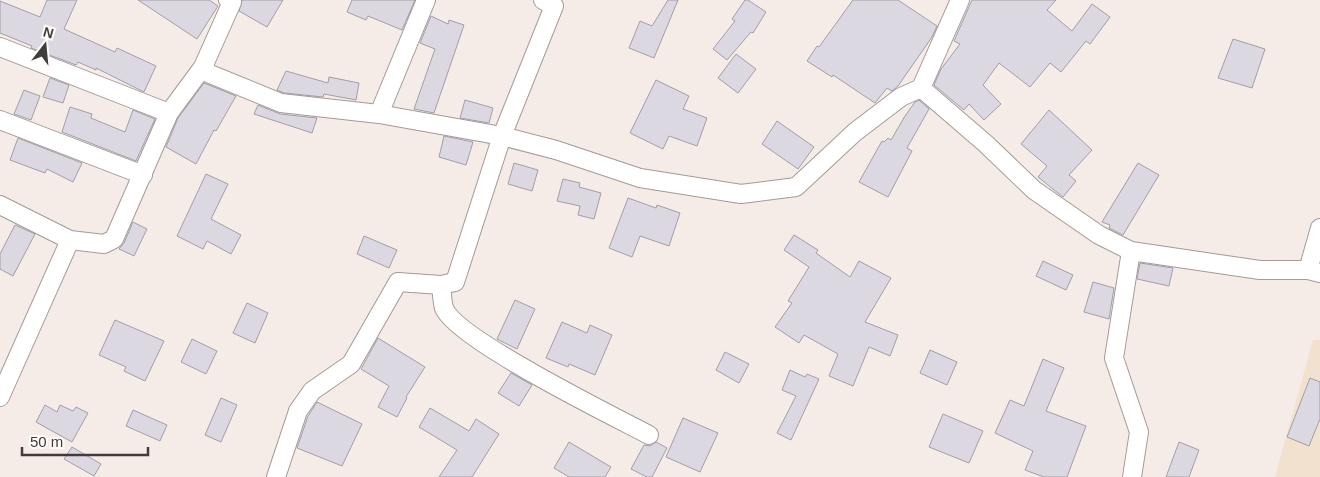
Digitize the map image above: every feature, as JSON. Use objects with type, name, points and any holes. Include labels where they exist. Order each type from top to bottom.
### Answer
[{"type":"street","points":[[379,114],[426,0]]},
{"type":"street","points":[[203,67],[210,74],[281,102],[379,114],[502,136],[556,150],[640,178],[741,194],[796,187],[855,132],[901,98],[921,88],[960,0]]},
{"type":"street","points":[[0,205],[70,240],[104,244],[114,239],[169,113],[203,67],[231,1]]},
{"type":"street","points":[[276,477],[298,411],[312,392],[351,364],[398,282],[441,285],[455,282],[502,136],[552,2]]},
{"type":"street","points":[[0,47],[169,113]]},
{"type":"street","points":[[921,88],[986,144],[1034,190],[1099,235],[1131,251],[1260,270],[1314,272],[1320,228]]},
{"type":"street","points":[[0,120],[143,175]]},
{"type":"street","points":[[1,394],[70,240]]},
{"type":"street","points":[[1131,251],[1114,358],[1139,432],[1132,477]]},
{"type":"street","points":[[441,285],[444,309],[458,324],[500,355],[649,435]]},
{"type":"shaded area","points":[[1313,340],[1320,340],[1320,477],[1275,477]]},
{"type":"building","points":[[47,0],[77,0],[64,29],[115,52],[117,48],[156,66],[144,92],[96,68],[96,70],[78,62],[76,65],[31,48],[32,46],[0,33],[0,1],[40,17]]},
{"type":"building","points":[[138,0],[209,0],[218,6],[197,39]]},
{"type":"building","points":[[242,0],[283,0],[267,27],[239,11]]},
{"type":"building","points":[[352,0],[415,0],[402,30],[368,16],[366,20],[347,12]]},
{"type":"building","points":[[668,0],[678,0],[654,58],[629,48],[640,21],[652,26]]},
{"type":"building","points":[[745,0],[766,12],[753,33],[751,32],[727,60],[713,49],[735,21],[732,19]]},
{"type":"building","points":[[853,0],[898,0],[937,26],[932,37],[898,86],[892,91],[887,88],[875,103],[833,75],[832,77],[807,61]]},
{"type":"building","points":[[972,0],[1056,0],[1047,10],[1072,31],[1092,4],[1110,17],[1090,44],[1086,41],[1061,72],[1050,63],[1030,87],[999,63],[983,85],[1001,104],[984,120],[969,104],[964,110],[934,85],[941,69],[960,44],[954,41]]},
{"type":"building","points":[[431,16],[448,24],[449,20],[464,25],[434,113],[414,109],[435,49],[420,43]]},
{"type":"building","points":[[1233,39],[1265,49],[1252,88],[1218,78]]},
{"type":"building","points":[[736,54],[756,69],[738,93],[718,78]]},
{"type":"building","points":[[286,71],[328,83],[329,77],[359,83],[356,100],[324,94],[323,97],[284,93],[277,90]]},
{"type":"building","points":[[50,78],[69,85],[63,103],[43,97]]},
{"type":"building","points":[[656,80],[689,96],[683,109],[707,118],[697,146],[669,136],[663,149],[630,133]]},
{"type":"building","points":[[204,83],[236,96],[216,131],[214,130],[196,164],[166,147],[178,118]]},
{"type":"building","points":[[24,90],[40,96],[31,120],[14,114]]},
{"type":"building","points":[[465,100],[493,108],[489,123],[460,118]]},
{"type":"building","points":[[919,100],[929,109],[907,148],[912,151],[888,197],[859,182],[882,141],[884,142],[888,138],[891,140],[905,116],[915,102]]},
{"type":"building","points":[[258,105],[280,114],[317,118],[312,133],[254,114]]},
{"type":"building","points":[[70,107],[92,114],[91,118],[125,132],[133,110],[155,119],[136,161],[62,132]]},
{"type":"building","points":[[1049,110],[1092,150],[1069,175],[1076,181],[1063,197],[1038,177],[1047,166],[1021,144]]},
{"type":"building","points":[[777,121],[814,147],[798,169],[762,144]]},
{"type":"building","points":[[444,136],[473,142],[466,165],[439,157]]},
{"type":"building","points":[[18,138],[82,163],[73,182],[47,169],[45,173],[10,160]]},
{"type":"building","points":[[514,163],[538,170],[532,191],[508,184]]},
{"type":"building","points":[[1138,163],[1159,175],[1123,235],[1109,228],[1110,225],[1102,222]]},
{"type":"building","points":[[206,174],[228,184],[211,219],[241,235],[231,254],[207,241],[203,249],[177,236]]},
{"type":"building","points":[[563,179],[580,183],[579,187],[601,193],[594,219],[578,215],[580,206],[557,201]]},
{"type":"building","points":[[628,198],[656,208],[657,205],[680,213],[669,246],[640,236],[632,257],[609,248]]},
{"type":"building","points":[[133,222],[147,229],[134,256],[119,249],[124,243]]},
{"type":"building","points":[[15,225],[35,234],[13,276],[0,269],[0,254]]},
{"type":"building","points":[[794,235],[818,250],[816,253],[850,277],[859,261],[891,278],[865,322],[898,335],[890,356],[869,347],[853,386],[829,376],[838,354],[804,335],[799,343],[775,327],[792,303],[788,301],[809,267],[784,250]]},
{"type":"building","points":[[364,236],[397,250],[389,268],[357,254]]},
{"type":"building","points":[[1043,261],[1073,275],[1066,290],[1036,276]]},
{"type":"building","points":[[1140,263],[1173,268],[1169,286],[1137,279]]},
{"type":"building","points":[[1093,282],[1114,288],[1109,319],[1084,312]]},
{"type":"building","points":[[515,300],[535,309],[517,349],[497,339]]},
{"type":"building","points":[[247,303],[268,313],[255,343],[233,333]]},
{"type":"building","points":[[115,320],[164,341],[145,381],[124,371],[126,367],[99,355]]},
{"type":"building","points":[[562,322],[587,333],[590,325],[612,335],[595,375],[569,364],[568,367],[546,358]]},
{"type":"building","points":[[378,338],[425,367],[406,397],[397,417],[378,407],[389,386],[361,369]]},
{"type":"building","points":[[192,339],[217,351],[206,374],[181,362]]},
{"type":"building","points":[[930,350],[957,362],[947,385],[920,373]]},
{"type":"building","points":[[725,352],[749,364],[739,383],[716,370]]},
{"type":"building","points":[[1043,359],[1064,368],[1046,411],[1086,426],[1067,477],[1044,477],[1025,470],[1033,451],[995,433],[1010,400],[1024,406]]},
{"type":"building","points":[[790,370],[805,377],[807,374],[819,379],[791,440],[777,433],[796,396],[782,390]]},
{"type":"building","points":[[511,373],[532,385],[519,406],[498,393]]},
{"type":"building","points":[[1310,378],[1320,382],[1320,419],[1309,446],[1287,437]]},
{"type":"building","points":[[221,398],[237,405],[221,442],[205,435]]},
{"type":"building","points":[[317,402],[362,424],[342,466],[297,448],[308,416]]},
{"type":"building","points":[[45,405],[57,412],[60,405],[73,411],[76,407],[88,413],[72,442],[36,422]]},
{"type":"building","points":[[430,408],[469,431],[476,419],[499,434],[472,477],[439,477],[457,450],[419,427]]},
{"type":"building","points":[[133,410],[167,425],[160,441],[126,426]]},
{"type":"building","points":[[943,414],[983,431],[969,463],[929,447]]},
{"type":"building","points":[[683,418],[718,433],[700,472],[666,457]]},
{"type":"building","points":[[569,442],[611,467],[605,477],[569,477],[554,468]]},
{"type":"building","points":[[656,442],[667,448],[652,477],[647,477],[631,469],[644,445],[650,446]]},
{"type":"building","points":[[1179,442],[1199,450],[1189,477],[1166,477]]},
{"type":"building","points":[[72,447],[101,464],[94,476],[64,459]]}]
